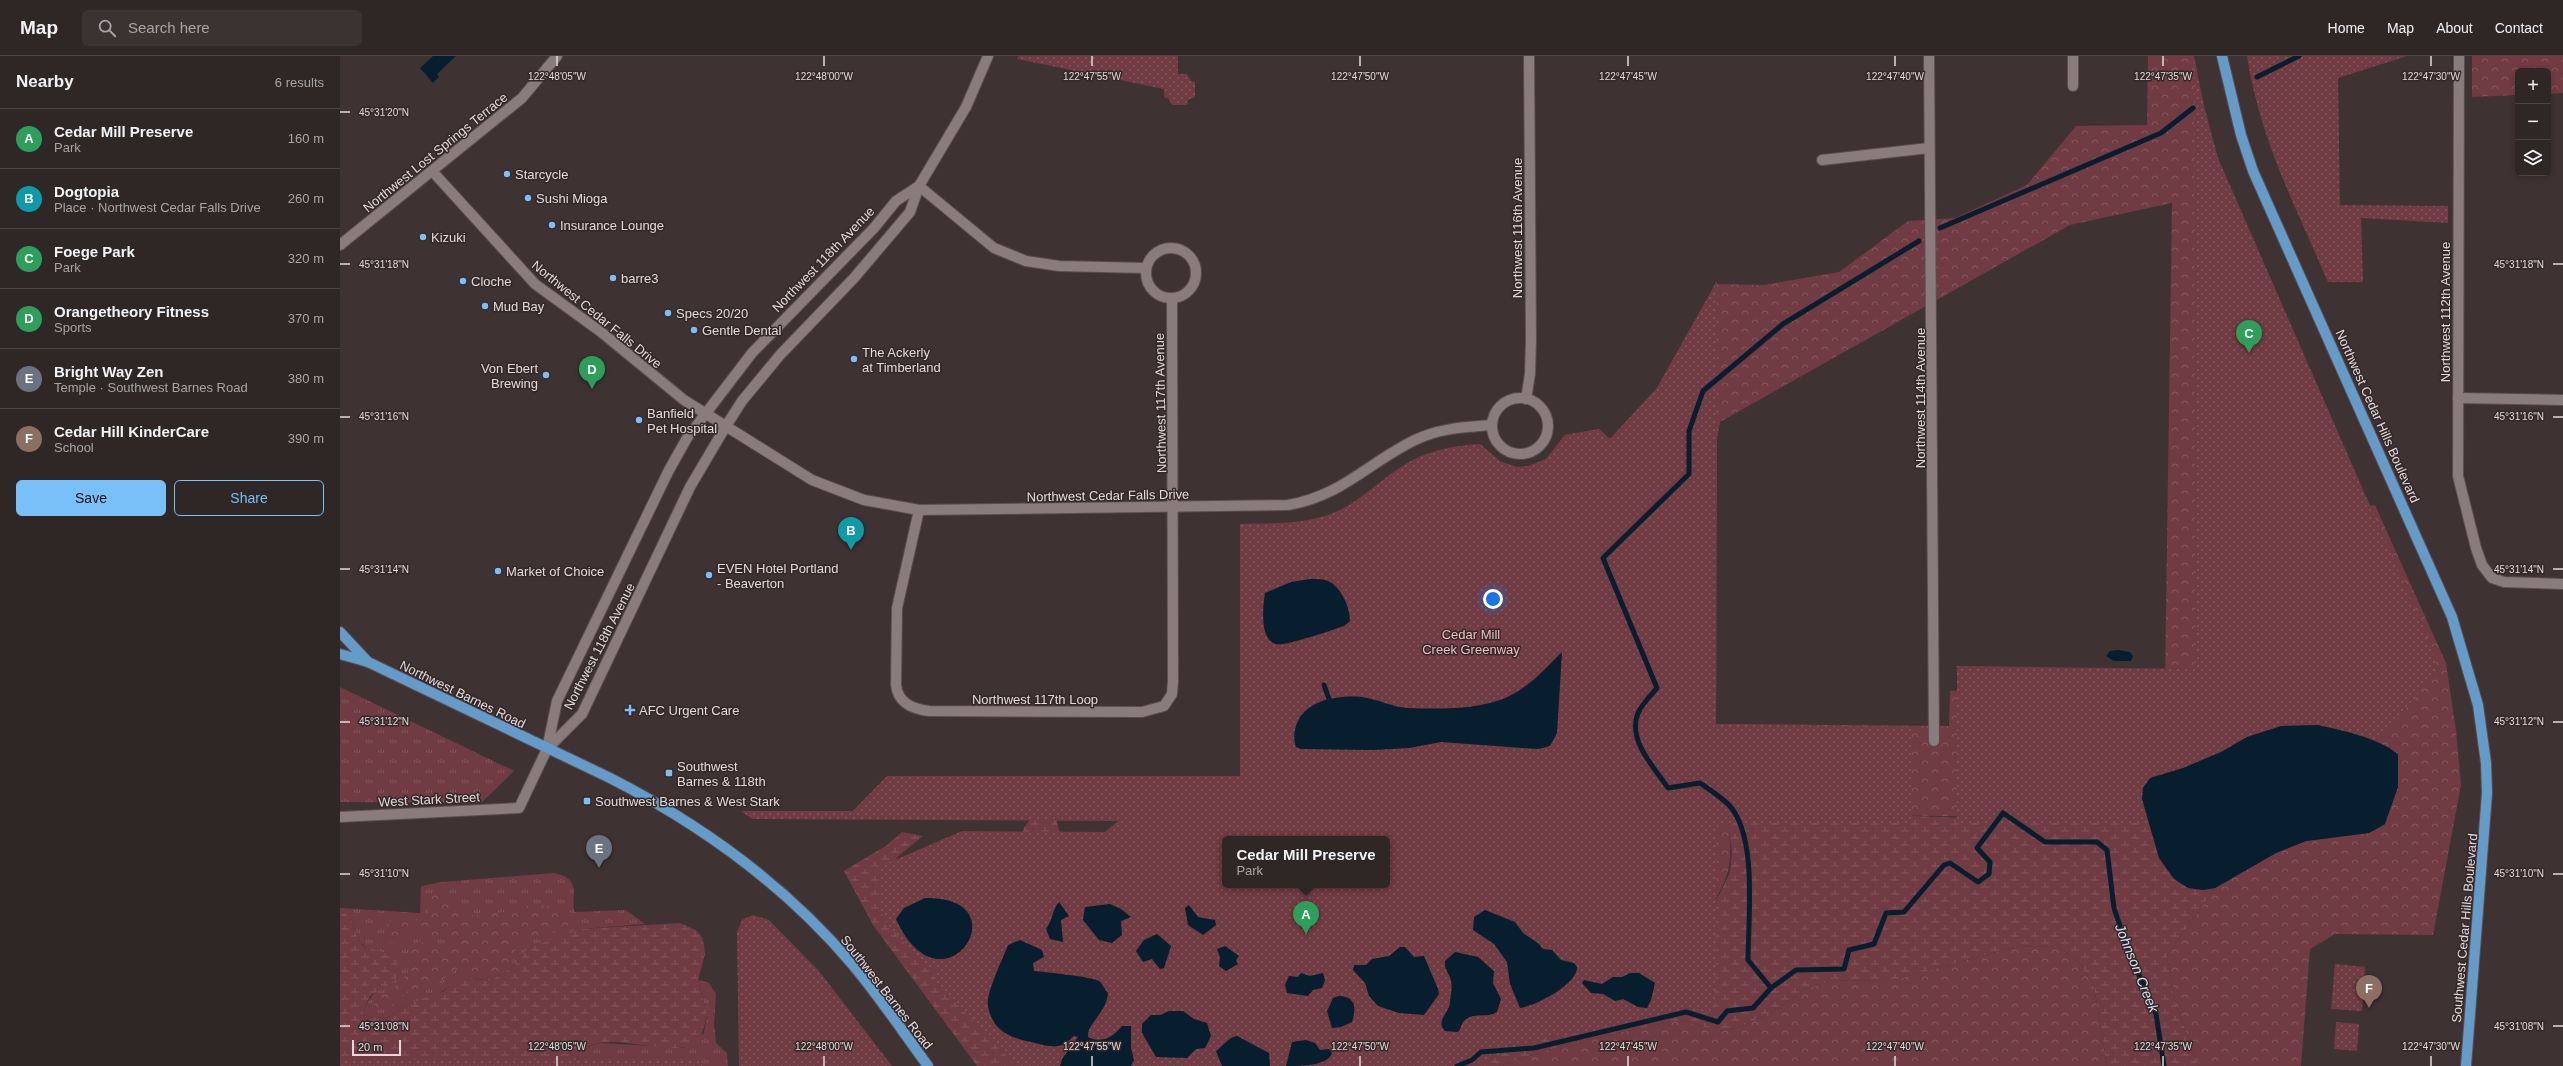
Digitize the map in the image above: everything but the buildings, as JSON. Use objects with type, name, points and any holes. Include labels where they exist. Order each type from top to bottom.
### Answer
[{"type":"main road","name":"Northwest Cedar Hills Boulevard","points":[[2222,56],[2240,135],[2253,171],[2452,617],[2478,705],[2485,756],[2487,792]]},
{"type":"main road","name":"Northwest Barnes Road","points":[[340,632],[368,662]]},
{"type":"main road","name":"Northwest Barnes Road","points":[[340,654],[368,662],[547,749]]},
{"type":"main road","name":"Southwest Barnes Road","points":[[547,749],[610,778],[676,814],[713,838],[784,894],[853,965],[928,1066]]},
{"type":"main road","name":"Southwest Cedar Hills Boulevard","points":[[2466,1066],[2487,792]]},
{"type":"street","name":"Northwest Lost Springs Terrace","points":[[340,245],[433,172],[522,98],[557,56]]},
{"type":"street","name":"Northwest 118th Avenue","points":[[547,749],[582,714],[687,494],[726,426],[742,401],[780,355],[893,234],[910,212],[919,186],[966,107],[988,56]]},
{"type":"street","name":"Northwest 116th Avenue","points":[[1526,399],[1530,374],[1531,340],[1530,56]]},
{"type":"street","name":"Northwest 114th Avenue","points":[[1929,56],[1929,148],[1932,200],[1934,741]]},
{"type":"street","points":[[2073,56],[2073,86]]},
{"type":"street","name":"Northwest 112th Avenue","points":[[2459,56],[2458,476],[2482,565],[2492,578],[2504,582],[2563,584]]},
{"type":"street","points":[[1822,160],[1929,148]]},
{"type":"street","name":"Northwest Cedar Falls Drive","points":[[433,172],[536,284],[601,332],[673,392],[786,465],[843,493],[886,506],[919,510],[1173,507],[1301,503],[1343,486],[1416,439],[1456,428],[1492,425]]},
{"type":"street","name":"Northwest 118th Avenue","points":[[547,749],[557,701],[669,470],[705,413],[752,353],[776,326],[857,246],[896,201],[919,186]]},
{"type":"street","points":[[919,186],[994,248],[1026,261],[1059,266],[1145,268]]},
{"type":"street","points":[[1174,247],[1188,254],[1196,268],[1193,285],[1180,296],[1172,298],[1164,298],[1151,290],[1147,283],[1145,268],[1152,254],[1159,250],[1174,247]]},
{"type":"street","name":"Northwest 117th Avenue","points":[[1172,298],[1173,507]]},
{"type":"street","points":[[2458,398],[2563,400]]},
{"type":"street","points":[[1526,399],[1539,405],[1548,423],[1546,437],[1538,448],[1525,454],[1511,452],[1499,445],[1492,425],[1496,412],[1506,402],[1526,399]]},
{"type":"street","name":"Northwest 117th Loop","points":[[919,510],[899,597],[896,620],[896,692],[904,703],[916,709],[929,711],[1142,712],[1164,706],[1172,694],[1173,507]]},
{"type":"street","name":"West Stark Street","points":[[340,817],[518,808],[547,749]]},
{"type":"green space","points":[[1019,56],[1178,56],[1178,74],[1187,74],[1191,81],[1195,82],[1195,97],[1188,100],[1187,105],[1172,105],[1168,98],[1164,97],[1164,89],[1017,59]]},
{"type":"green space","points":[[2148,56],[2194,56],[2218,177],[2254,239],[2206,268],[2311,510],[2375,505],[2446,663],[2456,730],[2461,785],[2433,935],[2335,934],[2310,949],[2301,1066],[2199,1066],[2176,1005],[2167,956],[2215,888],[2276,853],[2306,841],[2369,833],[2385,824],[1882,815],[1729,833],[1729,867],[1723,886],[1705,915],[1516,481],[1546,459],[1565,435],[1599,429],[1610,439],[1657,388],[1717,281],[1717,284],[1764,285],[1839,272],[1908,221],[1955,218],[2027,185],[2076,126],[2147,125]],"holes":[[[2172,203],[2165,679],[1950,691],[1949,726],[1716,724],[1717,440],[1720,422],[2070,225]]]},
{"type":"green space","points":[[2247,56],[2407,56],[2338,78],[2340,205],[2448,206],[2448,223],[2361,218],[2363,282],[2328,282],[2291,199],[2269,144],[2260,115]]},
{"type":"green space","points":[[2472,56],[2563,56],[2563,93],[2551,94],[2551,68],[2515,68],[2515,95],[2472,97]]},
{"type":"green space","points":[[2194,58],[2200,91],[2218,158],[2427,636],[2436,661],[2436,673],[2376,743],[2376,823],[1957,823],[1957,666],[2196,669]]},
{"type":"green space","name":"Cedar Mill Creek Greenway","points":[[1717,281],[1716,724],[1912,727],[1912,823],[1717,823],[1715,1011],[1542,1039],[1468,1066],[1016,1066],[932,977],[938,972],[933,967],[929,969],[925,968],[883,918],[879,903],[881,866],[962,831],[1105,832],[1118,821],[752,819],[741,811],[853,811],[887,776],[1240,776],[1240,524],[1305,521],[1330,514],[1350,504],[1404,465],[1431,452],[1460,446],[1480,444],[1500,461],[1517,467],[1528,466],[1546,459],[1565,435],[1599,429],[1610,439],[1657,388]]},
{"type":"green space","points":[[340,687],[514,771],[481,803],[340,802]]},
{"type":"green space","points":[[2150,778],[2203,890],[2215,888],[2167,956],[2176,1005],[2199,1066],[2107,1066],[2094,987],[2080,963],[2059,947],[2018,946],[1894,980],[1829,981],[1804,990],[1772,1012],[1740,1027],[1719,1031],[1680,1020],[1574,1042],[1498,1066],[977,1066],[873,925],[844,871],[887,845],[902,832],[923,836],[896,858],[904,868],[1019,843],[1024,828],[1033,815],[1054,809],[1059,830],[1073,851],[1222,884],[1222,888],[1390,888],[1390,838],[1705,915],[1719,895],[1730,872],[1732,852],[1729,833],[1736,818],[1882,815],[1967,818]]},
{"type":"green space","points":[[554,873],[564,876],[570,880],[573,885],[575,912],[626,910],[645,924],[582,929],[525,952],[513,967],[490,981],[473,978],[449,987],[434,996],[408,1004],[389,1017],[375,1018],[363,1015],[372,996],[390,984],[386,953],[377,952],[365,947],[358,938],[351,917],[340,911],[340,908],[420,913],[421,886],[442,882]]},
{"type":"green space","points":[[441,891],[454,910],[466,916],[504,912],[537,904],[551,907],[570,919],[570,922],[565,930],[518,941],[512,963],[502,973],[487,977],[468,973],[459,967],[438,983],[408,991],[391,1007],[372,1011],[375,999],[396,986],[406,976],[409,966],[407,957],[413,946],[421,941],[429,947],[453,944],[451,939],[424,937],[420,926],[410,926],[407,938],[398,943],[388,942],[385,932],[388,923],[395,917],[424,921],[428,914],[432,895],[435,892]]},
{"type":"green space","points":[[340,911],[351,917],[358,939],[365,947],[384,952],[394,957],[401,971],[392,982],[374,993],[368,999],[363,1015],[375,1018],[389,1017],[408,1004],[442,992],[464,977],[490,981],[513,967],[525,952],[533,946],[582,929],[680,923],[696,930],[702,937],[704,945],[705,954],[698,980],[707,1015],[700,1041],[687,1047],[671,1048],[620,1042],[604,1042],[589,1046],[577,1055],[578,1063],[340,1066]]},
{"type":"green space","points":[[753,915],[769,920],[819,971],[892,1066],[739,1066],[737,932],[742,920]]},
{"type":"green space","points":[[2018,946],[2059,947],[2080,963],[2094,987],[2107,1066],[1498,1066],[1574,1042],[1680,1020],[1719,1031],[1740,1027],[1772,1012],[1804,990],[1829,981],[1894,980]]},
{"type":"green space","points":[[2335,964],[2365,967],[2362,1011],[2331,1009]]},
{"type":"green space","points":[[698,980],[709,983],[716,994],[714,1024],[716,1043],[727,1053],[728,1066],[580,1066],[577,1055],[583,1048],[600,1043],[684,1048],[704,1033],[707,1015]]},
{"type":"green space","points":[[2336,1022],[2359,1024],[2357,1051],[2334,1049]]},
{"type":"green space","points":[[340,1059],[702,1060],[702,1066],[340,1066]]},
{"type":"water","points":[[433,56],[456,56],[437,74],[439,77],[433,83],[420,68]]},
{"type":"water","points":[[1310,579],[1326,580],[1337,588],[1344,598],[1350,616],[1350,621],[1344,626],[1298,641],[1276,644],[1267,636],[1263,622],[1265,593],[1291,582]]},
{"type":"water","points":[[2118,650],[2130,652],[2133,656],[2131,661],[2114,661],[2106,656],[2110,651]]},
{"type":"water","points":[[1562,652],[1557,733],[1550,746],[1538,749],[1441,742],[1409,748],[1373,750],[1301,749],[1296,747],[1294,734],[1298,721],[1309,708],[1317,703],[1335,698],[1362,697],[1407,708],[1442,709],[1477,706],[1500,700],[1526,686]]},
{"type":"water","points":[[2318,725],[2349,732],[2370,739],[2398,754],[2398,787],[2385,824],[2369,833],[2306,841],[2276,853],[2215,888],[2203,890],[2188,888],[2174,879],[2159,858],[2142,799],[2143,788],[2150,778],[2183,768],[2221,752],[2247,737],[2281,726]]},
{"type":"water","points":[[925,898],[954,903],[969,915],[972,931],[965,946],[952,957],[934,958],[915,947],[896,919],[904,908]]},
{"type":"water","points":[[1059,902],[1069,916],[1061,920],[1063,942],[1050,939],[1046,929]]},
{"type":"water","points":[[1110,904],[1121,909],[1131,917],[1121,921],[1122,935],[1112,943],[1099,940],[1083,920],[1085,907]]},
{"type":"water","points":[[1189,905],[1198,917],[1215,920],[1216,925],[1203,935],[1188,925],[1185,908]]},
{"type":"water","points":[[1485,910],[1515,922],[1523,933],[1538,943],[1543,949],[1552,950],[1561,960],[1574,963],[1577,967],[1571,980],[1564,987],[1545,999],[1520,1008],[1510,984],[1507,962],[1494,944],[1473,930],[1474,917]]},
{"type":"water","points":[[1157,934],[1171,946],[1164,968],[1160,969],[1152,959],[1143,962],[1136,951],[1144,940]]},
{"type":"water","points":[[1020,940],[1042,950],[1044,957],[1033,963],[1034,971],[1079,976],[1095,979],[1100,982],[1108,993],[1107,1000],[1090,1028],[1088,1037],[1098,1040],[1107,1038],[1122,1026],[1131,1026],[1131,1048],[1134,1060],[1131,1066],[1060,1066],[1062,1059],[1078,1037],[1074,1036],[1062,1045],[1048,1046],[1019,1039],[1005,1033],[999,1028],[991,1015],[988,1000],[995,976],[1008,945]]},
{"type":"water","points":[[1225,946],[1239,956],[1236,960],[1238,964],[1226,971],[1219,966],[1220,957],[1217,949]]},
{"type":"water","points":[[1400,947],[1405,947],[1414,957],[1424,956],[1438,989],[1439,994],[1424,1015],[1399,1013],[1378,1006],[1369,996],[1365,983],[1353,970],[1354,965],[1366,965],[1372,959],[1389,956]]},
{"type":"water","points":[[1455,952],[1478,957],[1494,971],[1493,983],[1501,999],[1497,1012],[1489,1015],[1472,1016],[1468,1018],[1463,1022],[1458,1032],[1445,1031],[1441,1024],[1449,1007],[1452,989],[1450,976],[1445,967],[1445,961]]},
{"type":"water","points":[[1301,973],[1310,976],[1323,973],[1325,980],[1322,988],[1313,990],[1308,996],[1287,993],[1285,985],[1289,976],[1298,977]]},
{"type":"water","points":[[1630,973],[1639,973],[1655,983],[1651,1000],[1647,1008],[1638,1007],[1623,999],[1615,1001],[1603,994],[1591,993],[1582,983],[1584,980],[1602,984],[1613,977],[1622,977]]},
{"type":"water","points":[[1338,996],[1351,1000],[1354,1007],[1354,1017],[1352,1022],[1341,1027],[1332,1028],[1327,1011],[1333,998]]},
{"type":"water","points":[[1169,1011],[1183,1011],[1194,1019],[1207,1023],[1211,1036],[1205,1048],[1196,1049],[1187,1058],[1156,1057],[1142,1033],[1142,1024],[1151,1015],[1160,1015]]},
{"type":"water","points":[[1237,1036],[1269,1053],[1270,1066],[1222,1066],[1216,1051],[1229,1040]]},
{"type":"water","points":[[1306,1040],[1315,1043],[1320,1050],[1329,1049],[1332,1053],[1325,1061],[1320,1063],[1286,1066],[1292,1042]]},
{"type":"waterway","points":[[2257,77],[2299,56]]},
{"type":"waterway","points":[[1940,228],[2161,133],[2193,108]]},
{"type":"waterway","points":[[1771,988],[1748,960],[1750,902],[1748,857],[1744,837],[1738,819],[1726,802],[1700,783],[1668,788],[1649,762],[1639,743],[1636,733],[1638,713],[1644,703],[1657,688],[1603,558],[1689,474],[1689,431],[1703,391],[1783,324],[1919,241]]},
{"type":"waterway","points":[[1324,685],[1329,699]]},
{"type":"waterway","name":"Johnson Creek","points":[[1457,1066],[1472,1060],[1481,1052],[1534,1048],[1686,1012],[1718,1022],[1727,1011],[1753,1008],[1771,988],[1796,970],[1844,969],[1849,950],[1874,944],[1886,913],[1904,912],[1944,865],[1950,863],[1978,882],[1989,874],[1990,862],[1977,848],[2003,813],[2045,842],[2097,842],[2107,850],[2114,908],[2128,950],[2156,1014],[2164,1066]]},
{"type":"place","name":"Starcycle","points":[[507,174]]},
{"type":"place","name":"Sushi Mioga","points":[[528,198]]},
{"type":"place","name":"Insurance Lounge","points":[[552,225]]},
{"type":"place","name":"Kizuki","points":[[423,237]]},
{"type":"place","name":"barre3","points":[[613,278]]},
{"type":"place","name":"Cloche","points":[[463,281]]},
{"type":"place","name":"Mud Bay","points":[[485,306]]},
{"type":"place","name":"Specs 20/20","points":[[668,313]]},
{"type":"place","name":"Gentle Dental","points":[[694,330]]},
{"type":"place","name":"Foege Park","points":[[2249,353]]},
{"type":"place","name":"The Ackerly at Timberland","points":[[854,359]]},
{"type":"place","name":"Von Ebert Brewing","points":[[546,375]]},
{"type":"place","name":"Orangetheory Fitness","points":[[592,389]]},
{"type":"place","name":"Banfield Pet Hospital","points":[[639,420]]},
{"type":"place","name":"Dogtopia","points":[[851,550]]},
{"type":"place","name":"Market of Choice","points":[[498,571]]},
{"type":"place","name":"EVEN Hotel Portland - Beaverton","points":[[709,575]]},
{"type":"place","name":"AFC Urgent Care","points":[[630,710]]},
{"type":"place","name":"Southwest Barnes & 118th","points":[[669,773]]},
{"type":"place","name":"Southwest Barnes & West Stark","points":[[587,801]]},
{"type":"place","name":"Bright Way Zen","points":[[599,868]]},
{"type":"place","name":"Cedar Mill Preserve","points":[[1306,934]]},
{"type":"place","name":"Cedar Hill KinderCare","points":[[2369,1008]]}]
